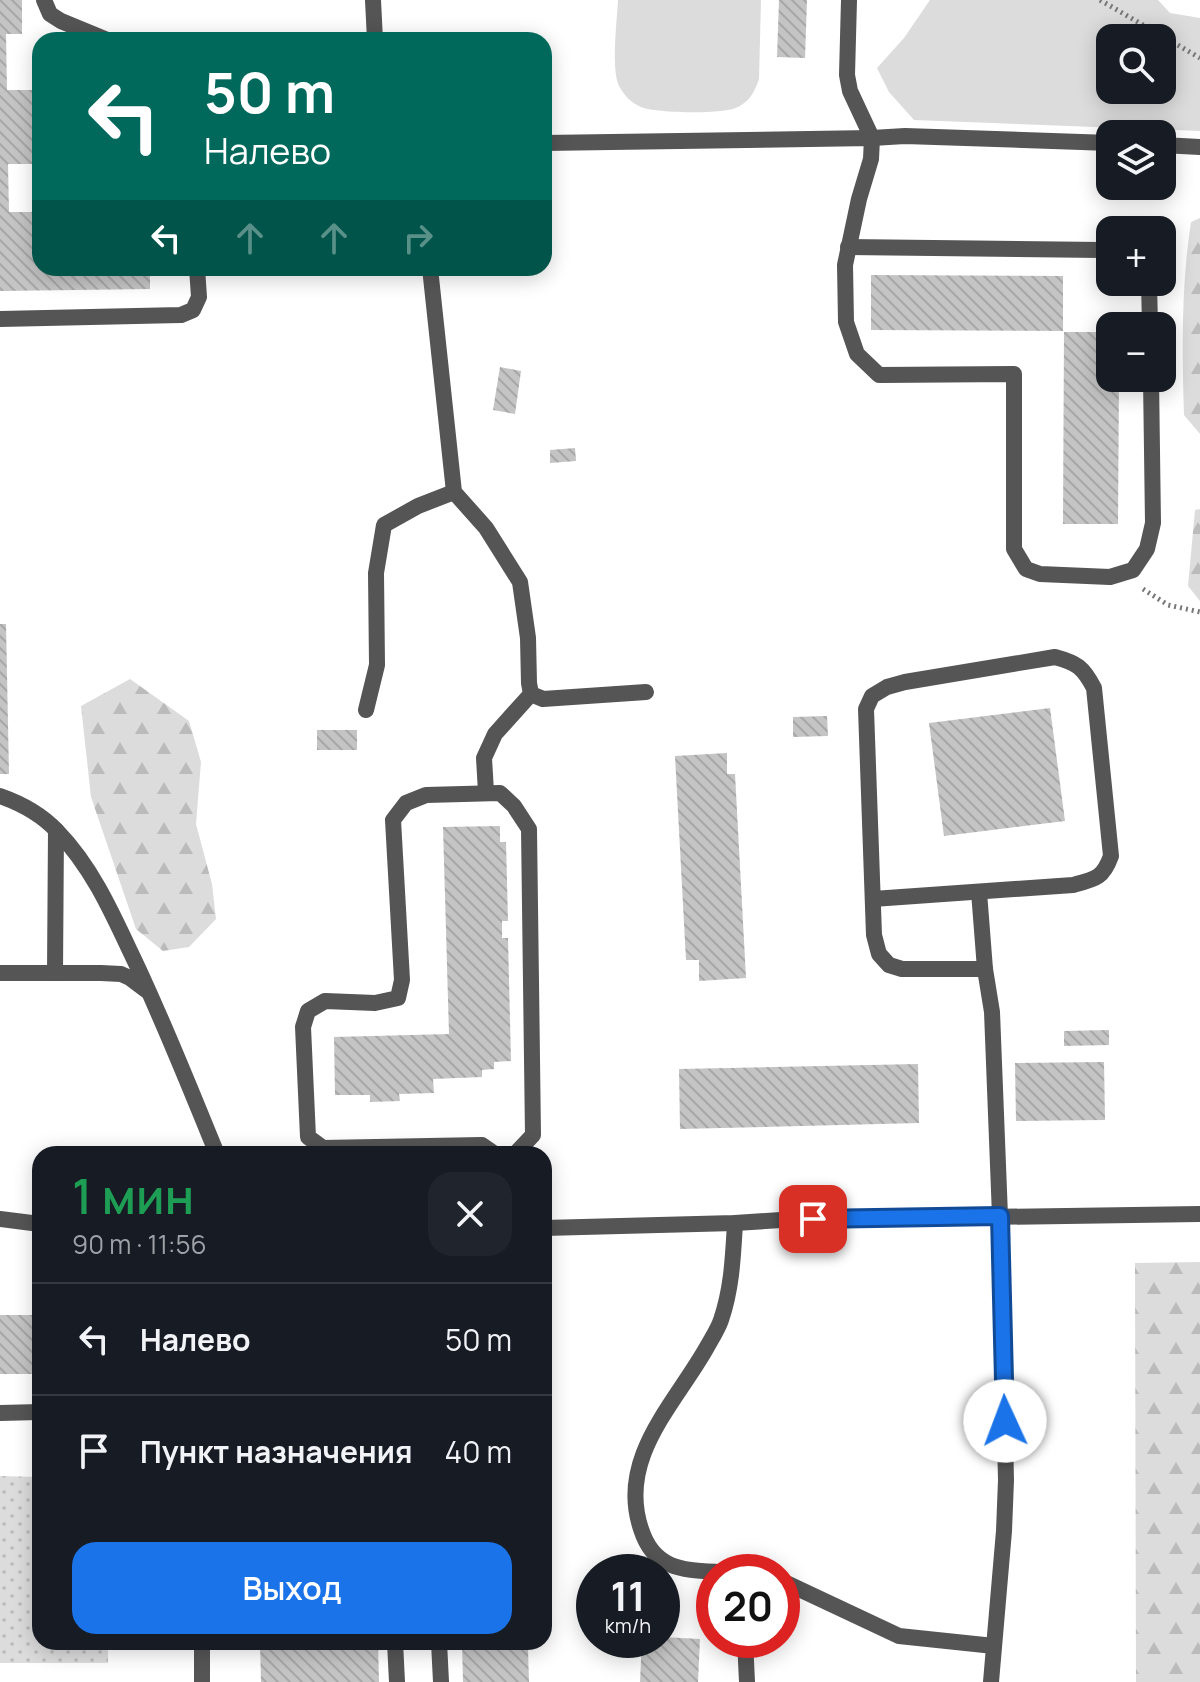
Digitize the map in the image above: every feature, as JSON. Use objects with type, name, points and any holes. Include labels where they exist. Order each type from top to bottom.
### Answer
[{"type":"street","points":[[44,0],[50,14],[88,32]]},
{"type":"street","points":[[373,0],[375,32]]},
{"type":"street","points":[[849,0],[847,75],[850,91],[872,138],[871,159],[845,265],[846,322],[857,354],[879,375],[1014,374],[1014,549],[1026,569],[1040,574],[1110,577],[1133,570],[1147,549],[1153,523],[1151,392]]},
{"type":"street","points":[[552,143],[905,136],[1096,143]]},
{"type":"street","points":[[1176,146],[1200,147]]},
{"type":"street","points":[[848,247],[1096,250]]},
{"type":"street","points":[[0,319],[181,315],[193,310],[199,297],[198,276]]},
{"type":"street","points":[[431,276],[454,492],[486,528],[520,582],[528,638],[531,694]]},
{"type":"street","points":[[366,710],[377,665],[376,573],[384,525],[418,506],[454,492]]},
{"type":"street","points":[[873,899],[1073,885],[1093,880],[1105,872],[1111,856],[1094,688],[1085,670],[1055,657],[905,682],[887,687],[872,696],[866,709],[874,935],[879,954],[889,965],[902,969],[985,969]]},
{"type":"street","points":[[531,694],[543,699],[646,692]]},
{"type":"street","points":[[486,792],[484,758],[495,734],[531,694]]},
{"type":"street","points":[[320,1146],[308,1137],[303,1027],[308,1011],[325,1001],[375,1003],[398,998],[402,980],[393,820],[406,803],[426,795],[486,792],[500,793],[514,806],[529,829],[533,1135],[523,1146]]},
{"type":"street","points":[[0,796],[37,814],[56,830],[81,860],[100,890],[151,996],[214,1146]]},
{"type":"street","points":[[55,973],[56,830]]},
{"type":"street","points":[[979,892],[992,1012],[1006,1480],[991,1682]]},
{"type":"street","points":[[0,973],[121,974],[141,985],[151,996]]},
{"type":"street","points":[[429,1146],[483,1146]]},
{"type":"street","points":[[552,1228],[797,1219],[1200,1214]]},
{"type":"street","points":[[0,1219],[32,1223]]},
{"type":"street","points":[[696,1571],[674,1567],[661,1560],[651,1549],[635,1513],[634,1495],[644,1450],[654,1430],[721,1322],[732,1279],[735,1223]]},
{"type":"street","points":[[0,1413],[32,1412]]},
{"type":"street","points":[[800,1589],[899,1636],[994,1646]]},
{"type":"street","points":[[202,1650],[202,1682]]},
{"type":"street","points":[[395,1650],[397,1682]]},
{"type":"street","points":[[439,1650],[441,1682]]},
{"type":"street","points":[[746,1658],[747,1682]]},
{"type":"path","points":[[1100,0],[1200,58]]},
{"type":"path","points":[[1133,570],[1142,588],[1168,605],[1200,612]]},
{"type":"green space","points":[[618,0],[761,0],[759,79],[752,95],[738,107],[719,111],[660,111],[634,103],[623,93],[617,78]]},
{"type":"green space","points":[[930,0],[1158,0],[1170,13],[1200,18],[1200,131],[1176,130],[1176,120],[1096,120],[1096,127],[914,120],[889,92],[877,68],[904,38]]},
{"type":"green space","points":[[1200,218],[1200,434],[1184,415],[1183,343],[1185,270],[1191,222]]},
{"type":"green space","points":[[1200,509],[1200,601],[1188,586],[1195,510]]},
{"type":"green space","points":[[130,679],[189,721],[201,762],[196,824],[212,884],[216,919],[189,947],[163,951],[136,929],[91,797],[81,706]]},
{"type":"green space","points":[[1200,1262],[1200,1682],[1136,1682],[1135,1263]]},
{"type":"green space","points":[[0,1476],[32,1477],[32,1650],[108,1650],[108,1663],[0,1663]]},
{"type":"building","points":[[0,0],[22,0],[22,34],[6,34],[7,90],[32,90],[32,164],[8,164],[9,212],[32,212],[32,276],[150,276],[150,289],[0,291]]},
{"type":"building","points":[[779,0],[807,0],[805,58],[777,57]]},
{"type":"building","points":[[871,275],[1063,276],[1063,331],[871,330]]},
{"type":"building","points":[[1064,332],[1096,332],[1096,392],[1119,392],[1118,524],[1063,524]]},
{"type":"building","points":[[500,367],[521,371],[515,414],[493,410]]},
{"type":"building","points":[[575,448],[576,461],[550,463],[550,450]]},
{"type":"building","points":[[0,624],[6,624],[9,774],[0,774]]},
{"type":"building","points":[[1050,708],[1065,821],[944,836],[929,723]]},
{"type":"building","points":[[827,716],[828,736],[793,737],[793,717]]},
{"type":"building","points":[[317,730],[357,730],[357,750],[317,750]]},
{"type":"building","points":[[727,753],[727,774],[735,774],[746,978],[699,981],[699,960],[686,960],[675,756]]},
{"type":"building","points":[[500,826],[500,842],[506,842],[508,921],[502,921],[502,938],[508,938],[511,1061],[494,1062],[494,1069],[482,1070],[482,1077],[433,1079],[434,1093],[399,1094],[400,1101],[370,1102],[370,1095],[335,1095],[334,1037],[449,1034],[443,827]]},
{"type":"building","points":[[1109,1030],[1109,1045],[1064,1046],[1064,1031]]},
{"type":"building","points":[[1104,1062],[1105,1120],[1016,1121],[1015,1063]]},
{"type":"building","points":[[918,1064],[919,1123],[680,1129],[679,1069]]},
{"type":"building","points":[[0,1315],[32,1315],[32,1374],[0,1374]]},
{"type":"building","points":[[680,1638],[696,1639],[698,1682],[640,1682],[641,1658],[680,1658]]},
{"type":"building","points":[[260,1650],[378,1650],[379,1682],[261,1682]]},
{"type":"building","points":[[462,1650],[528,1650],[529,1682],[463,1682]]},
{"type":"route","points":[[813,1219],[1000,1216],[1005,1421]]}]
